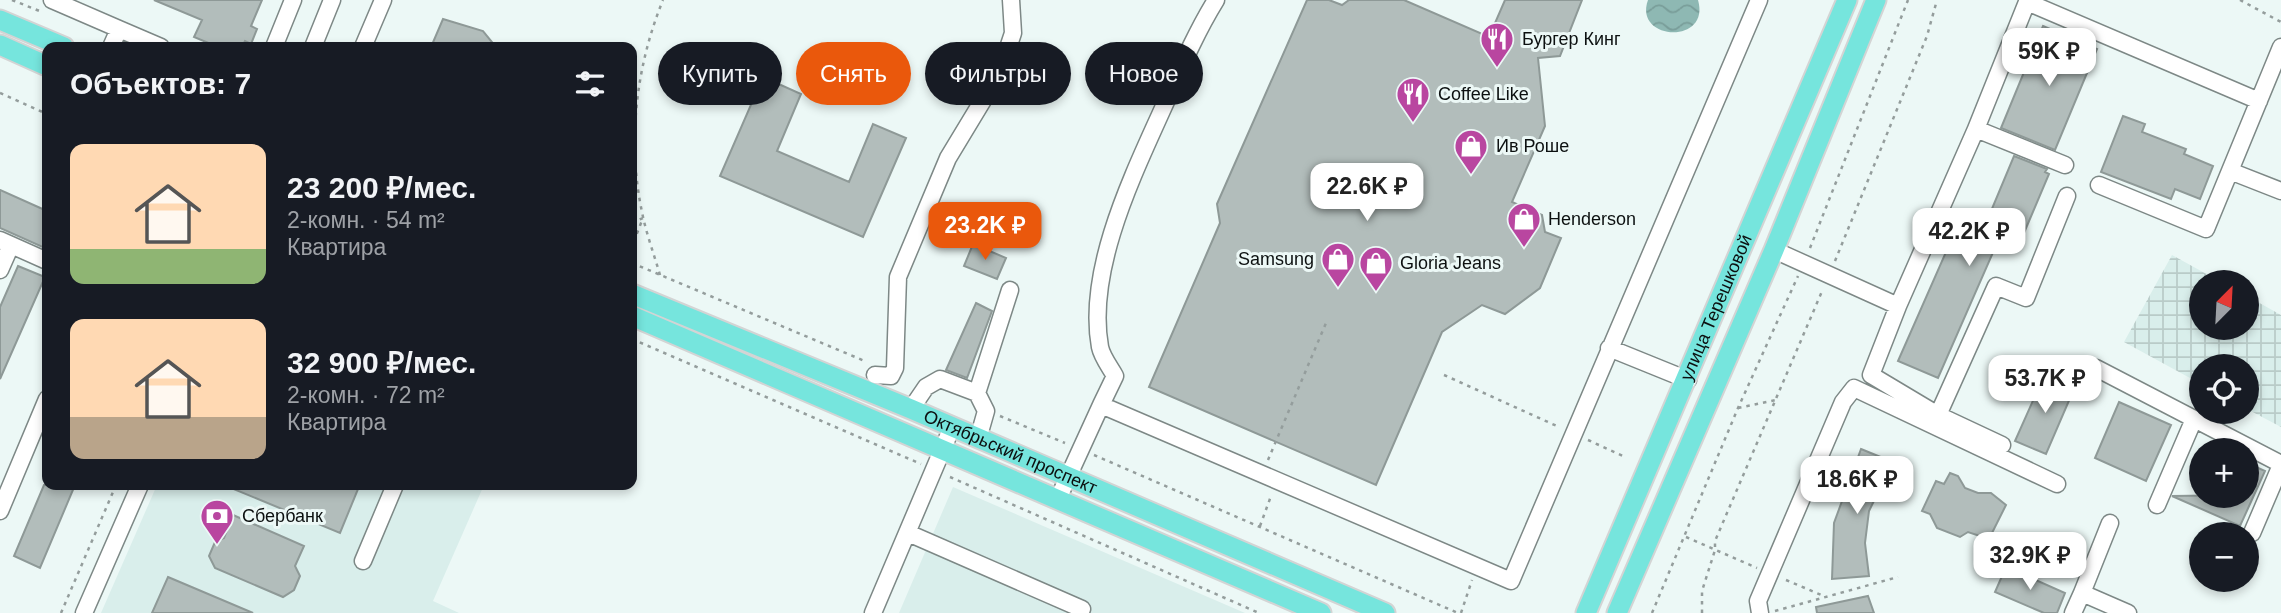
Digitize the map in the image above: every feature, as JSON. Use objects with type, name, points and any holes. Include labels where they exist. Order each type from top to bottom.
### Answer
[{"type":"main road","name":"улица Терешковой","points":[[1586,613],[1688,380],[1847,0]]},
{"type":"main road","name":"улица Терешковой","points":[[1617,613],[1774,250],[1876,0]]},
{"type":"main road","points":[[0,20],[52,42]]},
{"type":"main road","points":[[0,45],[42,64]]},
{"type":"main road","name":"Октябрьский проспект","points":[[637,296],[911,409],[1385,613]]},
{"type":"main road","name":"Октябрьский проспект","points":[[637,318],[1321,613]]},
{"type":"street","points":[[52,0],[149,42]]},
{"type":"street","points":[[276,42],[293,0]]},
{"type":"street","points":[[315,42],[332,0]]},
{"type":"street","points":[[365,42],[383,0]]},
{"type":"street","points":[[885,398],[881,373],[895,368],[898,277],[948,158],[1000,72],[1013,33],[1011,0]]},
{"type":"street","points":[[1058,499],[1115,376],[1101,350],[1098,324],[1103,273],[1129,185],[1200,25],[1216,0]]},
{"type":"street","points":[[1101,405],[1511,581],[1759,0]]},
{"type":"street","points":[[2002,445],[1938,415],[1871,375],[2027,2],[2259,102]]},
{"type":"street","points":[[113,42],[119,29]]},
{"type":"street","points":[[2099,185],[2206,229],[2281,47]]},
{"type":"street","points":[[1976,129],[2065,166]]},
{"type":"street","points":[[2230,171],[2281,191]]},
{"type":"street","points":[[1938,415],[1996,286],[2026,298],[2067,196]]},
{"type":"street","points":[[0,270],[6,242],[42,259]]},
{"type":"street","points":[[1774,250],[1898,306]]},
{"type":"street","points":[[977,393],[1010,290]]},
{"type":"street","points":[[1609,348],[1688,380]]},
{"type":"street","points":[[2096,368],[2189,416]]},
{"type":"street","points":[[911,409],[926,387],[940,379],[977,393],[986,411],[978,439]]},
{"type":"street","points":[[1760,613],[1758,600],[1843,402],[1854,388],[2057,484]]},
{"type":"street","points":[[0,511],[42,411]]},
{"type":"street","points":[[2157,505],[2192,424]]},
{"type":"street","points":[[2203,424],[2281,465],[2257,522]]},
{"type":"street","points":[[873,613],[952,427]]},
{"type":"street","points":[[84,613],[138,490]]},
{"type":"street","points":[[363,561],[393,490]]},
{"type":"street","points":[[2073,613],[2110,523]]},
{"type":"street","points":[[908,533],[1082,609],[1080,613]]},
{"type":"street","points":[[2037,548],[2090,571]]},
{"type":"street","points":[[2082,593],[2128,613]]},
{"type":"path","points":[[637,95],[653,26],[663,0]]},
{"type":"path","points":[[1652,613],[1738,408],[1804,265],[1908,0]]},
{"type":"path","points":[[1702,613],[1702,591],[1715,550],[1715,541],[1829,277],[1927,36],[1937,0]]},
{"type":"path","points":[[2240,0],[2281,22]]},
{"type":"path","points":[[0,93],[42,112]]},
{"type":"path","points":[[637,174],[643,218],[660,275]]},
{"type":"path","points":[[637,221],[643,218]]},
{"type":"path","points":[[637,233],[643,218]]},
{"type":"path","points":[[637,264],[881,373]]},
{"type":"path","points":[[1260,526],[1276,481],[1268,460],[1326,323]]},
{"type":"path","points":[[637,341],[1259,613]]},
{"type":"path","points":[[1444,375],[1623,456]]},
{"type":"path","points":[[1738,408],[1776,400]]},
{"type":"path","points":[[61,613],[114,490]]},
{"type":"path","points":[[1278,534],[1459,613],[1477,567]]},
{"type":"path","points":[[1768,613],[1898,578]]},
{"type":"shaded area","points":[[2172,255],[2199,270],[2189,270],[2189,340],[2259,340],[2259,303],[2281,315],[2281,427],[2259,415],[2259,354],[2189,354],[2189,377],[2124,342]]},
{"type":"shaded area","points":[[953,487],[1245,613],[899,613]]},
{"type":"shaded area","points":[[155,490],[482,490],[433,601],[459,613],[101,613]]},
{"type":"water","points":[[1648,0],[1698,0],[1699,15],[1694,25],[1684,31],[1661,30],[1651,24],[1646,14]]},
{"type":"building","points":[[154,0],[262,0],[251,26],[257,29],[252,42],[206,42],[194,37],[202,20]]},
{"type":"building","points":[[1307,0],[1329,0],[1342,5],[1349,0],[1404,0],[1489,37],[1505,0],[1582,0],[1560,56],[1538,58],[1545,126],[1512,202],[1542,215],[1545,232],[1561,238],[1540,288],[1505,314],[1482,305],[1442,332],[1376,485],[1149,387],[1220,223],[1217,204]]},
{"type":"building","points":[[443,19],[483,31],[492,42],[433,42]]},
{"type":"building","points":[[2043,26],[2097,49],[2055,150],[2001,128]]},
{"type":"building","points":[[782,86],[796,92],[796,105],[777,151],[849,182],[873,124],[906,138],[863,237],[720,176],[751,105],[782,105]]},
{"type":"building","points":[[2123,116],[2145,124],[2142,132],[2186,149],[2184,154],[2213,166],[2200,199],[2175,189],[2171,199],[2101,172]]},
{"type":"building","points":[[2014,156],[2047,169],[2045,172],[2049,174],[2024,233],[2005,225],[1938,378],[1898,361],[1961,218],[1984,228]]},
{"type":"building","points":[[0,190],[42,209],[42,247],[0,228]]},
{"type":"building","points":[[973,244],[1006,258],[997,279],[964,266]]},
{"type":"building","points":[[18,266],[42,276],[42,284],[0,379],[0,307]]},
{"type":"building","points":[[976,303],[992,311],[967,378],[946,370]]},
{"type":"building","points":[[2044,376],[2074,389],[2046,454],[2015,441]]},
{"type":"building","points":[[2119,402],[2171,425],[2146,481],[2095,458]]},
{"type":"building","points":[[1861,449],[1893,462],[1869,511],[1865,543],[1869,576],[1832,579],[1834,523]]},
{"type":"building","points":[[2259,468],[2265,471],[2259,484]]},
{"type":"building","points":[[1950,473],[1958,476],[1965,488],[1978,493],[1991,493],[2006,505],[1989,539],[1968,532],[1960,537],[1937,528],[1930,514],[1922,511],[1936,481],[1944,484]]},
{"type":"building","points":[[42,490],[73,490],[40,568],[14,556]]},
{"type":"building","points":[[236,490],[358,490],[340,533]]},
{"type":"building","points":[[2172,496],[2189,496],[2189,504]]},
{"type":"building","points":[[2199,508],[2248,508],[2242,522],[2231,522]]},
{"type":"building","points":[[233,515],[304,546],[295,566],[300,576],[294,590],[283,597],[215,568],[209,556],[215,542],[224,538]]},
{"type":"building","points":[[2006,567],[2065,593],[2057,613],[2044,613],[1995,592]]},
{"type":"building","points":[[168,577],[253,613],[152,613]]},
{"type":"building","points":[[1868,596],[1874,613],[1817,613],[1816,607]]},
{"type":"place","name":"Бургер Кинг","points":[[1497,69]]},
{"type":"place","name":"Coffee Like","points":[[1413,124]]},
{"type":"place","name":"Ив Роше","points":[[1471,176]]},
{"type":"place","name":"Henderson","points":[[1524,249]]},
{"type":"place","name":"Samsung","points":[[1338,289]]},
{"type":"place","name":"Gloria Jeans","points":[[1376,293]]},
{"type":"place","name":"Сбербанк","points":[[217,546]]}]
